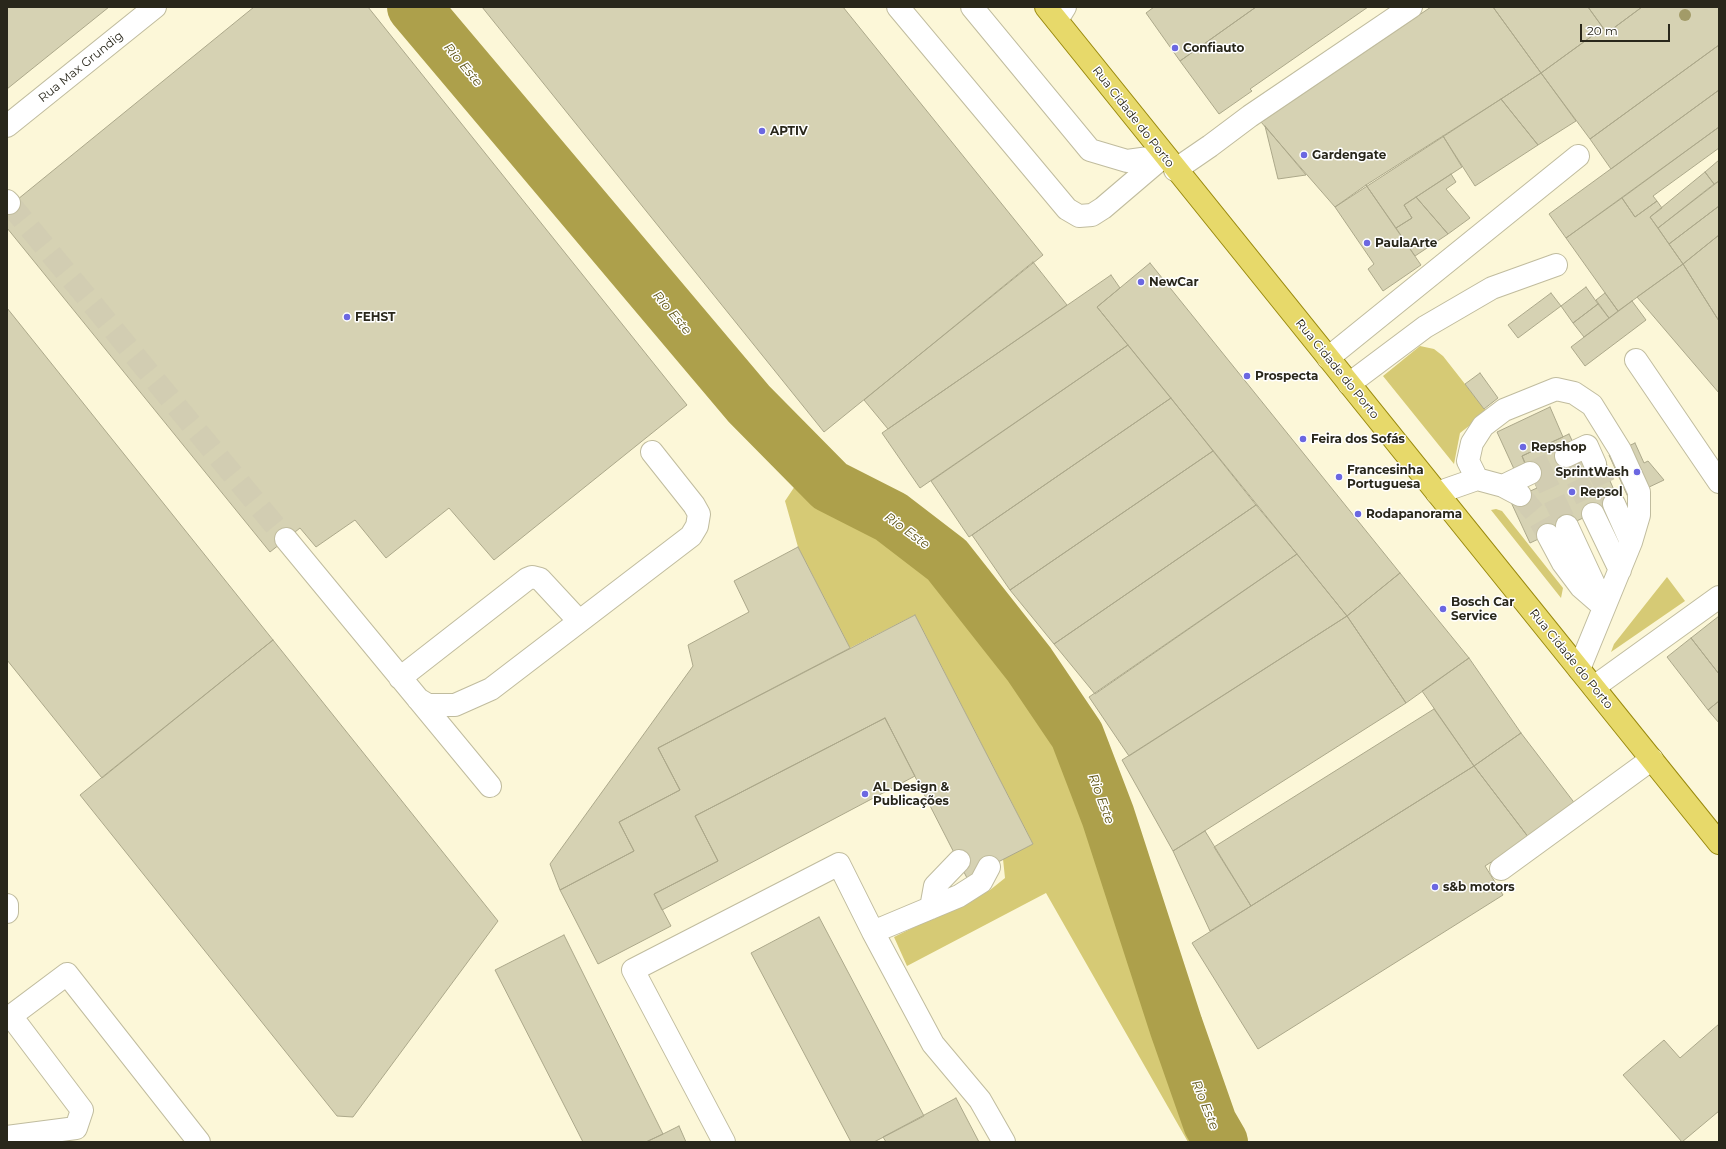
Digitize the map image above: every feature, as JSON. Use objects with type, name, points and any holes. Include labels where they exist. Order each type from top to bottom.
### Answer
[{"type":"main road","name":"Rua Cidade do Porto","points":[[1056,12],[1169,163],[1719,843]]},
{"type":"street","name":"Rua Max Grundig","points":[[7,126],[155,7]]},
{"type":"street","points":[[898,7],[1067,209],[1079,216],[1092,215],[1169,163],[1210,146],[1250,116],[1411,7]]},
{"type":"street","points":[[972,7],[1090,150],[1127,161],[1169,163]]},
{"type":"street","points":[[1328,358],[1578,156]]},
{"type":"street","points":[[1349,384],[1424,327],[1492,288],[1556,265]]},
{"type":"street","points":[[1636,360],[1719,482]]},
{"type":"street","points":[[1477,479],[1468,461],[1472,443],[1483,426],[1504,410],[1556,389],[1574,393],[1592,405],[1620,450],[1638,492],[1639,515],[1631,542],[1579,669]]},
{"type":"street","points":[[1566,456],[1587,446],[1595,464]]},
{"type":"street","points":[[418,699],[428,705],[455,705],[491,689],[691,536],[697,526],[699,514],[694,505],[652,452]]},
{"type":"street","points":[[1437,493],[1477,479],[1511,491],[1530,473]]},
{"type":"street","points":[[1614,504],[1631,542]]},
{"type":"street","points":[[1593,514],[1620,570]]},
{"type":"street","points":[[1557,531],[1563,563],[1581,587],[1604,607]]},
{"type":"street","points":[[286,539],[490,786]]},
{"type":"street","points":[[400,678],[527,579],[532,577],[540,579],[579,622]]},
{"type":"street","points":[[1594,687],[1719,597]]},
{"type":"street","points":[[1501,869],[1652,759]]},
{"type":"street","points":[[931,908],[935,886],[959,861]]},
{"type":"street","points":[[724,1142],[632,970],[839,864],[873,932],[933,1044],[980,1100],[1004,1142]]},
{"type":"street","points":[[873,932],[959,896],[981,882],[989,867]]},
{"type":"street","points":[[7,905],[7,912]]},
{"type":"street","points":[[7,1137],[76,1128],[82,1110],[9,1018],[67,974],[198,1142]]},
{"type":"shaded area","points":[[1420,346],[1434,349],[1443,356],[1487,412],[1460,433],[1454,464],[1383,376]]},
{"type":"shaded area","points":[[799,480],[827,510],[890,531],[940,570],[1005,650],[1071,755],[1099,846],[1143,962],[1171,1046],[1209,1142],[1188,1142],[1046,893],[907,966],[894,937],[990,890],[1005,878],[1003,859],[1033,844],[915,615],[850,648],[798,547],[785,501]]},
{"type":"shaded area","points":[[1496,509],[1502,511],[1563,588],[1561,598],[1491,510]]},
{"type":"shaded area","points":[[1667,577],[1685,601],[1611,652],[1614,644]]},
{"type":"building","points":[[7,7],[109,7],[7,89]]},
{"type":"building","name":"FEHST","points":[[254,7],[368,7],[687,405],[494,560],[449,508],[386,558],[355,520],[316,547],[300,528],[270,552],[7,228],[7,208]]},
{"type":"building","name":"APTIV","points":[[482,7],[843,7],[1043,255],[824,432]]},
{"type":"building","points":[[1154,7],[1256,7],[1180,61],[1146,13]]},
{"type":"building","points":[[1256,7],[1368,7],[1250,89],[1252,91],[1219,114],[1180,61]]},
{"type":"building","points":[[1431,7],[1493,7],[1541,73],[1335,207],[1261,122]]},
{"type":"building","points":[[1493,7],[1588,7],[1603,28],[1541,73]]},
{"type":"building","points":[[1588,7],[1642,7],[1607,33]]},
{"type":"building","points":[[1642,7],[1719,7],[1719,45],[1590,139],[1541,73],[1603,28],[1607,33]]},
{"type":"building","points":[[1719,45],[1719,90],[1611,169],[1590,139]]},
{"type":"building","points":[[1541,73],[1576,121],[1538,145],[1501,99]]},
{"type":"building","points":[[1719,90],[1719,127],[1566,238],[1549,214]]},
{"type":"building","points":[[1501,99],[1538,145],[1475,186],[1443,136]]},
{"type":"building","points":[[1265,126],[1306,175],[1278,179]]},
{"type":"building","points":[[1719,127],[1719,148],[1653,196],[1657,201],[1635,217],[1622,198]]},
{"type":"building","points":[[1443,136],[1462,167],[1404,205],[1412,218],[1396,228],[1366,185]]},
{"type":"building","points":[[1719,160],[1719,181],[1714,184],[1705,172]]},
{"type":"building","points":[[1705,172],[1714,184],[1658,228],[1650,217]]},
{"type":"building","points":[[1451,174],[1456,182],[1446,189],[1470,218],[1448,234],[1416,197]]},
{"type":"building","points":[[1719,181],[1719,206],[1669,244],[1658,228]]},
{"type":"building","points":[[1366,185],[1421,265],[1383,291],[1368,269],[1374,264],[1335,207]]},
{"type":"building","points":[[1416,197],[1448,234],[1415,256],[1396,228],[1412,218],[1404,205]]},
{"type":"building","points":[[1622,198],[1635,217],[1657,201],[1662,208],[1650,217],[1683,264],[1618,311],[1566,238]]},
{"type":"building","points":[[1719,206],[1719,235],[1683,264],[1669,244]]},
{"type":"building","points":[[1719,235],[1719,321],[1683,264]]},
{"type":"building","points":[[1033,262],[1067,305],[888,429],[864,400]]},
{"type":"building","points":[[1150,263],[1400,573],[1347,616],[1097,307]]},
{"type":"building","points":[[1683,264],[1719,321],[1719,393],[1637,297]]},
{"type":"building","points":[[1111,275],[1120,288],[1097,307],[1128,345],[920,488],[882,433]]},
{"type":"building","points":[[1586,287],[1598,304],[1573,323],[1561,306]]},
{"type":"building","points":[[1551,293],[1561,306],[1518,338],[1508,325]]},
{"type":"building","points":[[1605,293],[1618,311],[1609,318],[1596,300]]},
{"type":"building","points":[[1632,301],[1646,320],[1585,366],[1571,347]]},
{"type":"building","points":[[1598,304],[1609,318],[1584,337],[1573,323]]},
{"type":"building","points":[[7,308],[273,640],[102,778],[7,660]]},
{"type":"building","points":[[1128,345],[1171,398],[969,537],[931,481]]},
{"type":"building","points":[[1480,373],[1498,398],[1484,409],[1465,384]]},
{"type":"building","points":[[1171,398],[1213,451],[1010,590],[972,535]]},
{"type":"building","name":"Repshop","points":[[1550,407],[1563,437],[1522,456],[1525,464],[1514,469],[1497,432]]},
{"type":"building","name":"Repsol","points":[[1569,434],[1585,468],[1601,461],[1619,501],[1530,543],[1510,500],[1537,488],[1522,456]]},
{"type":"building","name":"SprintWash","points":[[1635,443],[1644,463],[1648,461],[1664,480],[1628,497],[1609,455]]},
{"type":"building","points":[[1213,451],[1256,505],[1054,644],[1010,590]]},
{"type":"building","points":[[1256,505],[1297,554],[1095,694],[1054,644]]},
{"type":"building","points":[[798,547],[850,648],[658,748],[680,790],[619,822],[634,851],[560,890],[550,864],[693,666],[688,645],[749,612],[734,581]]},
{"type":"building","points":[[1297,554],[1347,616],[1129,756],[1089,697]]},
{"type":"building","points":[[1400,573],[1469,658],[1406,703],[1347,616]]},
{"type":"building","points":[[915,615],[1033,844],[967,878],[885,718],[695,816],[718,861],[654,894],[671,926],[598,964],[560,890],[634,851],[619,822],[680,790],[658,748]]},
{"type":"building","points":[[1347,616],[1406,703],[1173,851],[1122,760]]},
{"type":"building","points":[[1719,616],[1719,674],[1691,638]]},
{"type":"building","points":[[1691,638],[1719,674],[1719,701],[1708,710],[1667,657]]},
{"type":"building","points":[[273,640],[498,921],[353,1117],[337,1116],[80,795]]},
{"type":"building","points":[[1469,658],[1521,733],[1474,766],[1422,691]]},
{"type":"building","points":[[1719,701],[1719,723],[1708,710]]},
{"type":"building","points":[[1434,709],[1474,766],[1251,906],[1214,847]]},
{"type":"building","points":[[885,718],[915,776],[662,910],[654,894],[718,861],[695,816]]},
{"type":"building","points":[[1521,733],[1576,805],[1529,838],[1474,766]]},
{"type":"building","points":[[1474,766],[1529,838],[1485,866],[1503,895],[1258,1049],[1192,943]]},
{"type":"building","points":[[1205,831],[1251,906],[1210,931],[1173,851]]},
{"type":"building","points":[[819,917],[924,1116],[874,1142],[851,1142],[751,953]]},
{"type":"building","points":[[564,935],[663,1134],[646,1142],[583,1142],[495,970]]},
{"type":"building","points":[[1719,1024],[1719,1111],[1682,1142],[1623,1075],[1664,1040],[1680,1058]]},
{"type":"building","points":[[956,1098],[979,1142],[886,1142],[883,1137]]},
{"type":"building","points":[[679,1126],[686,1142],[646,1142],[663,1134]]},
{"type":"waterway","name":"Rio Este","points":[[414,7],[749,404],[830,486],[891,517],[947,560],[1029,664],[1077,735],[1108,816],[1176,1026],[1210,1123],[1221,1142]]},
{"type":"tunnel","points":[[9,203],[286,539]]},
{"type":"tunnel","points":[[1530,473],[1566,456],[1593,514]]},
{"type":"tunnel","points":[[1595,464],[1614,504]]},
{"type":"tunnel","points":[[1540,469],[1567,526]]},
{"type":"tunnel","points":[[1520,495],[1536,514],[1548,535]]},
{"type":"place","name":"Confiauto","points":[[1175,48]]},
{"type":"place","name":"APTIV","points":[[762,131]]},
{"type":"place","name":"Gardengate","points":[[1304,155]]},
{"type":"place","name":"PaulaArte","points":[[1367,243]]},
{"type":"place","name":"NewCar","points":[[1141,282]]},
{"type":"place","name":"FEHST","points":[[347,317]]},
{"type":"place","name":"Prospecta","points":[[1247,376]]},
{"type":"place","name":"Feira dos Sofás","points":[[1303,439]]},
{"type":"place","name":"Repshop","points":[[1523,447]]},
{"type":"place","name":"SprintWash","points":[[1637,472]]},
{"type":"place","name":"Francesinha Portuguesa","points":[[1339,477]]},
{"type":"place","name":"Repsol","points":[[1572,492]]},
{"type":"place","name":"Rodapanorama","points":[[1358,514]]},
{"type":"place","name":"Bosch Car Service","points":[[1443,609]]},
{"type":"place","name":"AL Design & Publicações","points":[[865,794]]},
{"type":"place","name":"s&b motors","points":[[1435,887]]}]
